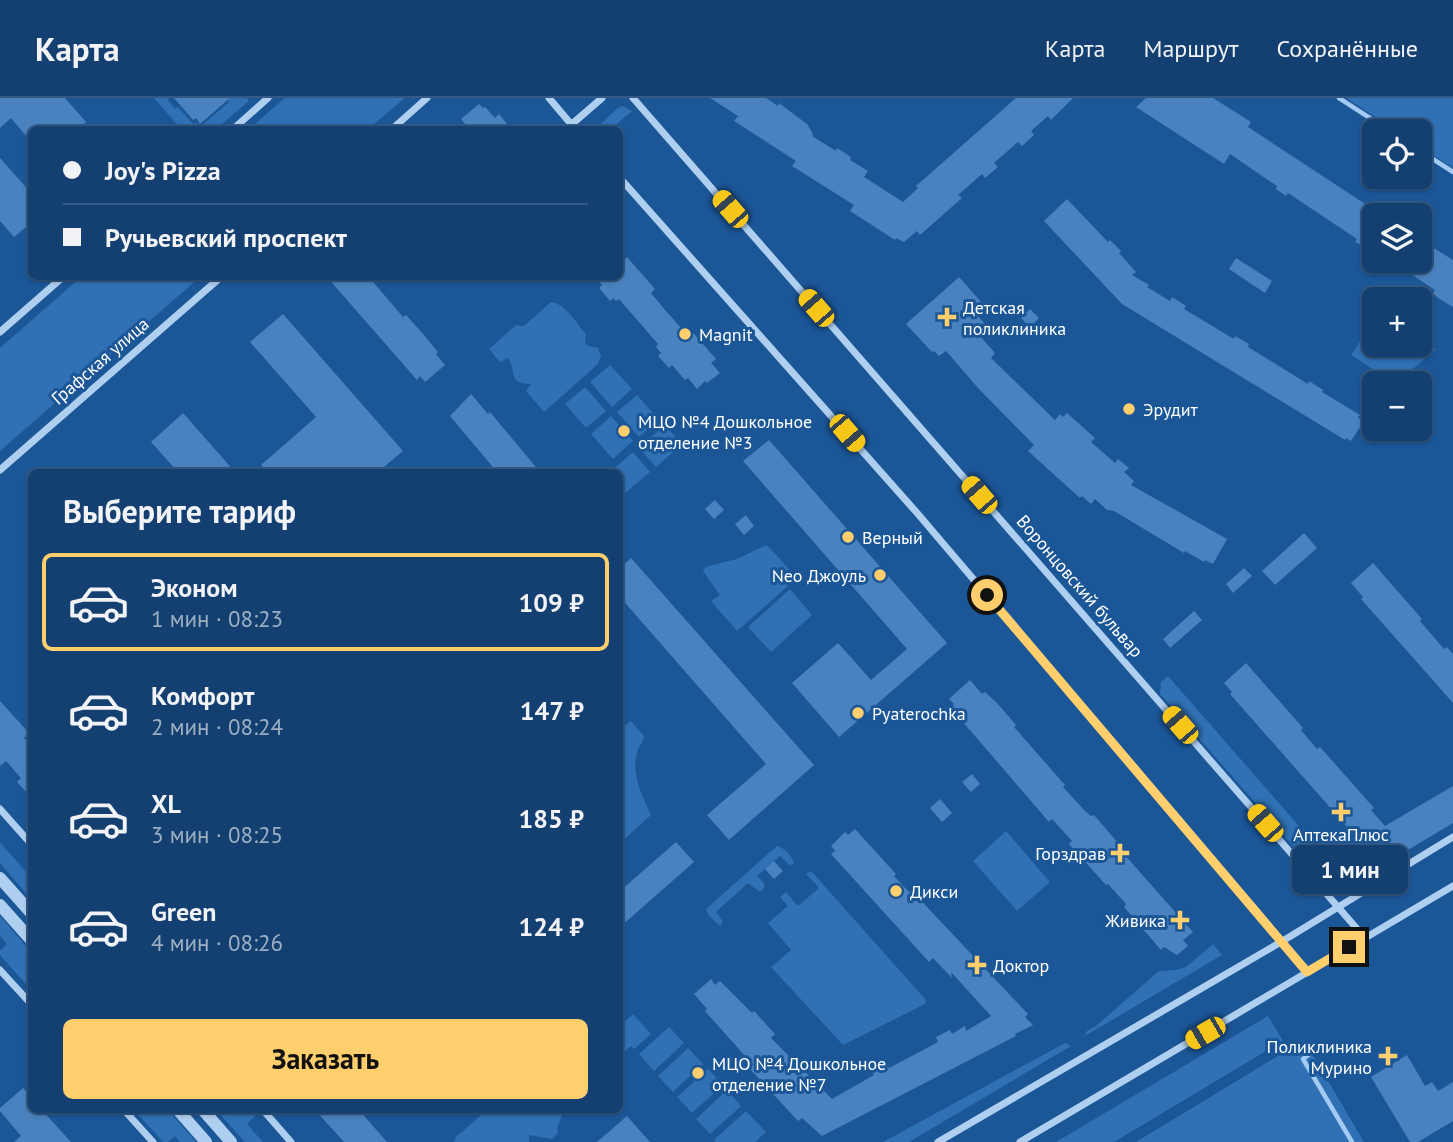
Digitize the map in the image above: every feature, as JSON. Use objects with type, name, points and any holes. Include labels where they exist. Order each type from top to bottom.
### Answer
[{"type":"street","points":[[236,126],[268,98]]},
{"type":"street","points":[[396,126],[427,98]]},
{"type":"street","points":[[549,98],[573,126]]},
{"type":"street","points":[[575,126],[602,98]]},
{"type":"street","name":"Воронцовский бульвар","points":[[633,98],[1365,938]]},
{"type":"street","points":[[623,181],[918,514],[1307,972]]},
{"type":"street","points":[[0,332],[59,280]]},
{"type":"street","name":"Графская улица","points":[[0,470],[217,280]]},
{"type":"street","points":[[0,810],[28,841]]},
{"type":"street","points":[[938,1142],[1282,942],[1453,837]]},
{"type":"street","points":[[0,878],[28,910]]},
{"type":"street","points":[[1020,1142],[1453,886]]},
{"type":"street","points":[[0,905],[28,936]]},
{"type":"street","points":[[0,970],[28,1001]]},
{"type":"street","points":[[127,1113],[153,1142]]},
{"type":"street","points":[[181,1113],[206,1142]]},
{"type":"street","points":[[205,1113],[231,1142]]},
{"type":"street","points":[[266,1113],[291,1142]]},
{"type":"shaded area","points":[[154,98],[169,98],[175,109],[178,107],[193,124],[196,122],[199,126],[178,126]]},
{"type":"shaded area","points":[[226,98],[247,98],[249,101],[220,126],[201,126],[229,102]]},
{"type":"shaded area","points":[[285,98],[405,98],[372,126],[252,126]]},
{"type":"shaded area","points":[[1346,98],[1453,98],[1453,168],[1432,154],[1432,119],[1378,119]]},
{"type":"shaded area","points":[[623,106],[632,111],[614,126],[598,126]]},
{"type":"shaded area","points":[[78,280],[197,280],[0,451],[0,348]]},
{"type":"shaded area","points":[[551,302],[561,306],[570,315],[586,334],[585,342],[588,346],[598,348],[601,356],[598,364],[544,412],[526,391],[531,384],[519,382],[508,358],[500,362],[489,349],[516,325],[524,326]]},
{"type":"shaded area","points":[[1362,338],[1362,357],[1427,357],[1411,371],[1376,371],[1351,355]]},
{"type":"shaded area","points":[[610,365],[632,389],[612,407],[590,382]]},
{"type":"shaded area","points":[[585,387],[606,411],[586,428],[565,404]]},
{"type":"shaded area","points":[[637,395],[659,420],[639,437],[617,412]]},
{"type":"shaded area","points":[[611,416],[633,441],[613,459],[591,434]]},
{"type":"shaded area","points":[[665,425],[682,444],[656,467],[639,448]]},
{"type":"shaded area","points":[[633,452],[650,472],[625,493],[623,469],[613,469]]},
{"type":"shaded area","points":[[768,546],[797,578],[737,631],[711,601],[720,595],[703,571],[705,567],[737,559]]},
{"type":"shaded area","points":[[790,589],[812,615],[771,652],[748,627]]},
{"type":"shaded area","points":[[1168,676],[1321,851],[1324,860],[1317,873],[1160,694],[1161,682]]},
{"type":"shaded area","points":[[631,721],[644,736],[637,752],[635,769],[638,785],[651,815],[623,840],[623,727]]},
{"type":"shaded area","points":[[1006,831],[1050,882],[1017,911],[973,861]]},
{"type":"shaded area","points":[[0,842],[28,875],[28,896],[0,863]]},
{"type":"shaded area","points":[[777,846],[788,853],[794,864],[789,865],[780,856],[757,876],[764,883],[760,892],[748,883],[716,912],[723,922],[720,926],[709,916],[706,909]]},
{"type":"shaded area","points":[[812,872],[926,1000],[925,1004],[843,1045],[771,967],[791,950],[768,923],[788,906],[780,897],[786,892],[798,906],[819,888],[806,874]]},
{"type":"shaded area","points":[[0,916],[28,949],[28,987],[0,955],[0,951],[7,944],[0,936]]},
{"type":"shaded area","points":[[1213,944],[1222,955],[1085,1036],[1087,1031],[1159,971],[1186,967]]},
{"type":"shaded area","points":[[633,1014],[651,1034],[634,1049],[631,1046],[623,1053],[623,1023]]},
{"type":"shaded area","points":[[1268,1016],[1283,1041],[1114,1142],[1056,1142]]},
{"type":"shaded area","points":[[669,1027],[684,1043],[654,1071],[639,1054]]},
{"type":"shaded area","points":[[1304,1040],[1364,1142],[1136,1142]]},
{"type":"shaded area","points":[[1065,1043],[1071,1046],[909,1142],[883,1142]]},
{"type":"shaded area","points":[[688,1048],[703,1064],[673,1092],[658,1076]]},
{"type":"shaded area","points":[[708,1069],[723,1085],[692,1113],[677,1097]]},
{"type":"shaded area","points":[[727,1090],[741,1106],[710,1134],[696,1119]]},
{"type":"shaded area","points":[[746,1111],[766,1132],[755,1142],[714,1140]]},
{"type":"shaded area","points":[[137,1113],[171,1113],[196,1142],[180,1142],[175,1136],[168,1142],[163,1142]]},
{"type":"shaded area","points":[[219,1113],[256,1115],[247,1124],[263,1142],[245,1142]]},
{"type":"shaded area","points":[[484,1113],[562,1115],[558,1133],[552,1139],[529,1135],[529,1142],[454,1142],[456,1137]]},
{"type":"building","points":[[0,98],[65,98],[86,122],[82,126],[28,126],[28,138],[11,118],[0,128]]},
{"type":"building","points":[[174,98],[230,98],[200,124],[196,118],[193,120]]},
{"type":"building","points":[[710,98],[766,98],[778,106],[779,103],[807,124],[812,136],[851,157],[850,160],[868,171],[864,177],[903,202],[918,188],[916,186],[1016,98],[1073,98],[1051,120],[1048,116],[1031,131],[1034,135],[1022,146],[1018,142],[994,163],[998,167],[985,178],[982,174],[958,195],[962,198],[920,235],[917,231],[904,242],[896,238],[895,240],[850,211],[854,205],[792,166],[796,161],[734,121],[738,116]]},
{"type":"building","points":[[1146,98],[1213,98],[1251,122],[1248,127],[1364,203],[1362,245],[1355,242],[1357,239],[1288,193],[1286,196],[1276,189],[1277,186],[1230,154],[1224,164],[1136,107]]},
{"type":"building","points":[[479,104],[495,118],[499,114],[509,126],[467,126],[461,119]]},
{"type":"building","points":[[0,158],[28,190],[28,225],[14,237],[0,221]]},
{"type":"building","points":[[1067,199],[1108,242],[1110,240],[1121,251],[1119,253],[1136,272],[1132,275],[1149,285],[1147,287],[1170,301],[1172,297],[1186,306],[1184,309],[1234,339],[1235,336],[1249,344],[1248,347],[1308,384],[1309,381],[1360,415],[1358,418],[1362,420],[1362,424],[1351,441],[1346,438],[1345,440],[1122,304],[1044,221]]},
{"type":"building","points":[[1432,247],[1453,260],[1453,307],[1438,298],[1430,287],[1409,273],[1432,273]]},
{"type":"building","points":[[627,257],[655,289],[651,293],[665,310],[684,331],[688,327],[716,359],[711,363],[720,373],[697,389],[688,378],[685,380],[672,365],[669,368],[658,356],[661,353],[656,347],[658,344],[619,299],[616,301],[613,298],[610,301],[599,288],[602,285],[598,280],[623,280],[623,261]]},
{"type":"building","points":[[1236,258],[1272,281],[1265,293],[1229,269]]},
{"type":"building","points":[[959,277],[982,303],[973,311],[989,328],[980,336],[995,353],[991,358],[1055,420],[1060,414],[1063,417],[1067,413],[1095,438],[1091,442],[1115,463],[1118,459],[1129,468],[1124,472],[1134,481],[1131,485],[1227,539],[1213,564],[1185,551],[1184,553],[1114,511],[1107,510],[1095,499],[1091,504],[1082,496],[1080,498],[1028,451],[1034,445],[946,351],[939,356],[932,352],[906,324]]},
{"type":"building","points":[[330,280],[371,280],[403,317],[406,315],[423,334],[445,365],[425,382],[420,376],[417,380]]},
{"type":"building","points":[[1030,309],[1039,318],[1030,327],[1021,318]]},
{"type":"building","points":[[283,314],[403,451],[382,469],[265,469],[261,465],[316,417],[250,342]]},
{"type":"building","points":[[471,394],[488,414],[490,412],[538,469],[494,469],[450,416]]},
{"type":"building","points":[[183,413],[232,469],[175,469],[151,442]]},
{"type":"building","points":[[769,440],[947,643],[839,737],[792,683],[838,643],[871,680],[907,649],[743,461]]},
{"type":"building","points":[[715,500],[724,510],[714,519],[705,509]]},
{"type":"building","points":[[746,515],[754,526],[744,535],[735,524]]},
{"type":"building","points":[[1304,533],[1317,548],[1275,585],[1262,571]]},
{"type":"building","points":[[631,558],[814,765],[729,840],[707,815],[766,764],[623,600],[623,565]]},
{"type":"building","points":[[1373,563],[1422,619],[1420,621],[1444,649],[1447,647],[1453,654],[1453,703],[1361,599],[1363,597],[1351,583]]},
{"type":"building","points":[[1244,568],[1252,576],[1233,593],[1226,584]]},
{"type":"building","points":[[1194,611],[1202,620],[1170,648],[1163,639]]},
{"type":"building","points":[[1246,663],[1303,728],[1301,730],[1317,749],[1320,747],[1374,808],[1371,810],[1385,826],[1453,786],[1453,823],[1406,851],[1403,849],[1379,863],[1230,694],[1232,692],[1224,683]]},
{"type":"building","points":[[970,680],[982,694],[985,692],[997,703],[1016,725],[1014,727],[1065,785],[1063,787],[1085,811],[1091,816],[1094,815],[1125,851],[1123,853],[1193,932],[1183,940],[1188,946],[1177,955],[1164,947],[1161,950],[1124,907],[1126,904],[1069,844],[1072,841],[1052,819],[1049,822],[950,707],[954,704],[949,699]]},
{"type":"building","points":[[0,701],[28,732],[24,738],[28,742],[28,794],[17,782],[21,778],[6,761],[0,766]]},
{"type":"building","points":[[972,774],[980,784],[971,792],[962,782]]},
{"type":"building","points":[[940,799],[952,813],[942,822],[930,808]]},
{"type":"building","points":[[855,829],[896,874],[894,876],[909,892],[911,890],[1028,1014],[1025,1017],[1033,1025],[822,1136],[802,1118],[798,1121],[749,1068],[753,1065],[705,1011],[707,1009],[694,994],[711,979],[715,985],[720,981],[752,1013],[754,1011],[775,1034],[771,1038],[832,1099],[874,1075],[872,1072],[887,1064],[889,1068],[938,1042],[936,1037],[950,1030],[952,1034],[965,1026],[966,1031],[991,1016],[951,972],[952,978],[933,958],[929,962],[831,854],[835,851],[831,846],[845,832],[848,835]]},
{"type":"building","points":[[676,842],[694,862],[623,924],[623,888]]},
{"type":"building","points":[[774,861],[783,871],[774,879],[765,869]]},
{"type":"building","points":[[1407,1055],[1425,1086],[1432,1082],[1438,1091],[1453,1082],[1453,1121],[1418,1142],[1410,1142],[1371,1077]]},
{"type":"building","points":[[23,1088],[28,1093],[28,1113],[45,1113],[71,1142],[14,1142],[21,1136],[0,1108]]},
{"type":"building","points":[[318,1113],[362,1113],[387,1142],[344,1142]]},
{"type":"building","points":[[627,1116],[650,1142],[597,1142]]},
{"type":"waterway","points":[[1339,98],[1371,119]]},
{"type":"waterway","points":[[1432,158],[1453,172]]},
{"type":"waterway","points":[[1311,1053],[1303,1059],[1352,1142]]},
{"type":"place","name":"Детская поликлиника","points":[[947,317]]},
{"type":"place","name":"Magnit","points":[[685,334]]},
{"type":"place","name":"Эрудит","points":[[1129,409]]},
{"type":"place","name":"МЦО №4 Дошкольное отделение №3","points":[[624,431]]},
{"type":"place","name":"Верный","points":[[848,537]]},
{"type":"place","name":"Neo Джоуль","points":[[880,575]]},
{"type":"place","name":"Pyaterochka","points":[[858,713]]},
{"type":"place","name":"АптекаПлюс","points":[[1341,812]]},
{"type":"place","name":"Горздрав","points":[[1120,853]]},
{"type":"place","name":"Дикси","points":[[896,891]]},
{"type":"place","name":"Живика","points":[[1180,920]]},
{"type":"place","name":"Доктор","points":[[977,965]]},
{"type":"place","name":"Поликлиника Мурино","points":[[1388,1056]]},
{"type":"place","name":"МЦО №4 Дошкольное отделение №7","points":[[698,1073]]},
{"type":"route","points":[[987,595],[1307,972],[1349,947]]}]
